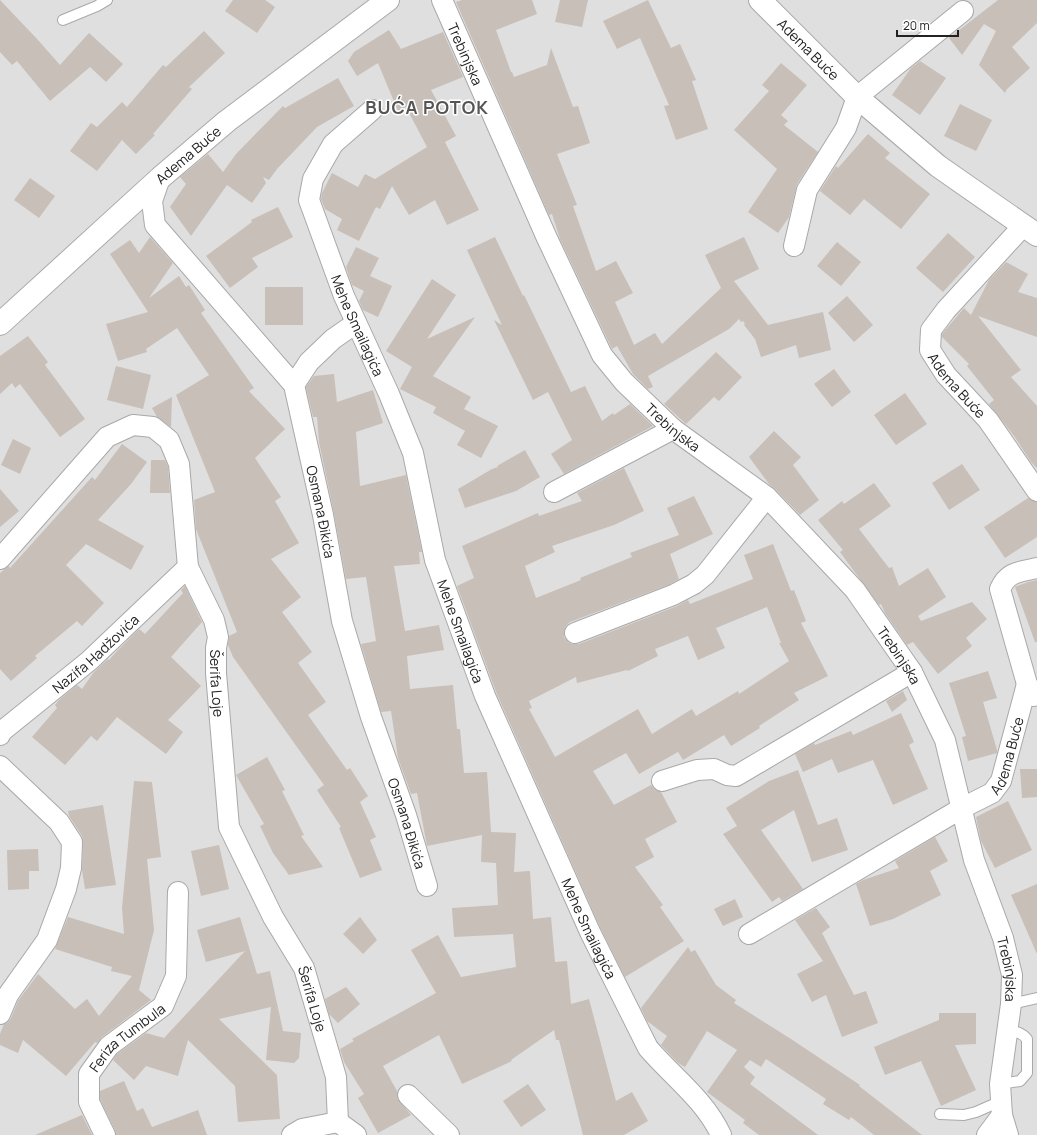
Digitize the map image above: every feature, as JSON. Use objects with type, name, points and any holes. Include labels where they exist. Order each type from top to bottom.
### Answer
[{"type":"street","name":"Adema Buće","points":[[0,324],[160,178],[227,121],[388,0]]},
{"type":"street","name":"Trebinjska","points":[[442,0],[546,236],[602,355],[624,382],[672,429],[767,497],[855,590],[912,672],[946,740],[974,860],[1003,938],[1012,975],[1011,1004],[1001,1100],[1008,1135]]},
{"type":"street","name":"Adema Buće","points":[[760,0],[857,97],[938,166],[1031,230],[946,310],[931,330],[930,350],[946,375],[988,420],[1037,491]]},
{"type":"street","points":[[794,246],[807,190],[846,128],[857,97],[963,11]]},
{"type":"street","name":"Mehe Smailagića","points":[[372,110],[333,144],[313,179],[309,200],[344,296],[389,394],[413,453],[435,560],[485,696],[583,918],[648,1048],[659,1062],[700,1102],[721,1135]]},
{"type":"street","name":"Osmana Đikića","points":[[160,178],[152,201],[155,225],[294,385],[323,515],[342,621],[371,717],[406,815],[427,886]]},
{"type":"street","points":[[294,385],[309,362],[333,339],[356,323]]},
{"type":"street","name":"Šerifa Loje","points":[[0,558],[107,436],[133,425],[153,427],[169,440],[179,464],[188,567],[214,620],[218,637],[216,648],[216,673],[229,827],[273,917],[304,968],[336,1077],[338,1122]]},
{"type":"street","points":[[554,492],[672,429]]},
{"type":"street","points":[[575,633],[673,595],[694,584],[705,575],[767,497]]},
{"type":"street","name":"Nazifa Hadžovića","points":[[0,735],[89,661],[188,567]]},
{"type":"street","name":"Adema Buće","points":[[1037,568],[1011,574],[1004,580],[1000,589],[1037,702]]},
{"type":"street","points":[[662,780],[697,770],[714,769],[727,775],[736,776],[912,672]]},
{"type":"street","name":"Adema Buće","points":[[962,808],[992,793],[1001,782],[1032,683]]},
{"type":"street","points":[[0,766],[59,822],[72,842],[71,868],[66,889],[47,940],[8,995],[0,1014]]},
{"type":"street","points":[[749,934],[962,808]]},
{"type":"street","name":"Feriza Tumbula","points":[[105,1135],[89,1102],[89,1074],[109,1046],[163,1006],[176,976],[178,892]]},
{"type":"street","points":[[408,1095],[449,1135]]},
{"type":"street","points":[[987,1135],[1001,1100]]},
{"type":"street","points":[[292,1135],[302,1129],[338,1122],[356,1135]]},
{"type":"lane","points":[[63,20],[107,0]]},
{"type":"lane","points":[[1011,1004],[1037,998]]},
{"type":"lane","points":[[940,1114],[964,1115],[976,1112],[1001,1100]]},
{"type":"shaded area","points":[[0,0],[1037,0],[1037,1135],[0,1135]]},
{"type":"building","points":[[0,0],[60,65],[89,33],[123,64],[106,82],[90,67],[50,101],[17,61],[12,65],[0,52]]},
{"type":"building","points":[[233,0],[265,0],[275,7],[257,33],[225,11]]},
{"type":"building","points":[[462,0],[532,0],[537,14],[496,30],[514,77],[547,65],[551,48],[573,107],[578,106],[590,143],[557,154],[577,205],[573,206],[596,271],[616,261],[633,293],[615,302],[634,345],[655,333],[662,344],[721,288],[705,255],[744,237],[759,269],[734,281],[768,325],[823,312],[831,350],[799,358],[796,345],[761,357],[755,339],[744,325],[745,324],[743,321],[741,322],[739,319],[729,329],[648,376],[653,387],[648,389],[633,374],[617,346],[612,349],[560,239],[552,214],[549,215],[456,2]]},
{"type":"building","points":[[560,0],[588,0],[582,27],[555,22]]},
{"type":"building","points":[[648,0],[671,48],[680,44],[696,80],[692,81],[708,129],[676,140],[664,106],[669,105],[640,38],[617,49],[603,21]]},
{"type":"building","points":[[998,0],[1037,0],[1037,23],[1012,47],[1030,68],[1007,89],[1005,93],[979,65],[996,31],[984,24],[962,55],[949,38]]},
{"type":"building","points":[[389,30],[401,49],[443,32],[463,77],[431,90],[456,136],[445,142],[479,210],[447,225],[435,200],[409,215],[392,186],[380,209],[376,207],[359,241],[337,230],[342,219],[325,209],[321,199],[322,193],[332,173],[358,187],[365,174],[375,179],[427,147],[406,107],[398,111],[378,63],[357,76],[348,61],[354,52]]},
{"type":"building","points":[[204,31],[225,53],[189,87],[192,89],[153,134],[155,135],[136,154],[122,140],[97,171],[70,151],[91,123],[97,127],[122,102],[127,107],[163,65],[166,67]]},
{"type":"building","points":[[920,61],[946,78],[920,115],[892,95],[911,68]]},
{"type":"building","points":[[781,63],[807,85],[781,115],[788,121],[784,125],[818,152],[797,184],[789,217],[778,233],[748,212],[777,169],[734,130],[769,91],[762,85]]},
{"type":"building","points":[[338,78],[354,106],[317,127],[277,169],[269,180],[263,177],[266,183],[252,203],[227,185],[191,236],[170,207],[186,184],[180,177],[208,154],[223,172],[236,154],[283,106],[285,108]]},
{"type":"building","points":[[960,104],[992,120],[976,151],[944,136]]},
{"type":"building","points":[[868,134],[890,153],[885,158],[930,194],[901,229],[864,199],[850,215],[820,191],[836,166],[838,168]]},
{"type":"building","points":[[30,178],[55,196],[39,218],[14,200]]},
{"type":"building","points":[[278,207],[293,237],[252,258],[258,267],[230,288],[206,256],[252,222],[251,220]]},
{"type":"building","points":[[948,233],[975,257],[943,292],[916,268]]},
{"type":"building","points":[[150,237],[173,263],[149,298],[179,276],[186,287],[189,285],[205,310],[201,313],[254,388],[249,391],[285,429],[255,458],[281,497],[275,501],[299,543],[271,559],[301,597],[282,612],[312,652],[298,663],[326,702],[308,715],[347,770],[350,768],[368,796],[360,802],[376,837],[370,840],[382,870],[360,878],[339,828],[341,827],[317,790],[324,785],[233,657],[228,645],[229,636],[237,632],[196,529],[194,500],[215,492],[176,395],[209,375],[177,328],[146,349],[147,352],[118,361],[106,324],[148,312],[110,254],[130,240],[139,253]]},
{"type":"building","points":[[495,237],[571,392],[585,386],[602,421],[630,404],[653,426],[564,474],[551,454],[572,440],[548,392],[533,400],[494,320],[502,325],[467,250]]},
{"type":"building","points":[[837,242],[861,262],[841,286],[817,266]]},
{"type":"building","points":[[356,247],[379,258],[370,276],[392,286],[378,317],[363,310],[359,301],[364,291],[352,285],[346,267]]},
{"type":"building","points":[[1006,262],[1028,274],[1018,292],[1037,298],[1037,337],[978,316],[1021,370],[1011,377],[1037,406],[1037,468],[989,404],[994,400],[967,366],[969,364],[942,337],[942,334],[964,308],[971,315],[989,280]]},
{"type":"building","points":[[432,279],[456,295],[427,339],[475,317],[433,376],[471,397],[464,409],[498,426],[481,458],[457,445],[465,431],[433,413],[436,407],[400,389],[412,367],[386,351]]},
{"type":"building","points":[[265,287],[303,287],[303,325],[265,325]]},
{"type":"building","points":[[847,296],[873,325],[854,342],[828,313]]},
{"type":"building","points":[[28,336],[48,362],[45,365],[85,419],[60,437],[20,384],[15,388],[12,383],[0,394],[0,356]]},
{"type":"building","points":[[716,352],[742,377],[719,401],[714,397],[686,424],[664,404]]},
{"type":"building","points":[[116,366],[151,375],[143,409],[107,400]]},
{"type":"building","points":[[834,369],[851,392],[832,407],[814,384]]},
{"type":"building","points":[[334,374],[337,402],[373,390],[383,423],[356,432],[360,486],[406,475],[422,552],[419,552],[420,564],[394,566],[405,631],[439,625],[444,650],[407,656],[410,689],[453,685],[457,729],[460,729],[464,773],[487,772],[491,832],[516,833],[514,872],[530,871],[533,919],[551,917],[555,962],[567,961],[571,1004],[589,999],[616,1101],[632,1092],[648,1121],[624,1135],[583,1135],[559,1040],[556,1040],[554,1030],[511,1060],[512,1061],[462,1084],[439,1035],[383,1066],[397,1091],[397,1098],[411,1115],[378,1133],[358,1098],[364,1094],[344,1062],[340,1049],[354,1041],[352,1039],[436,993],[411,950],[438,935],[461,977],[516,967],[513,934],[454,937],[452,908],[498,905],[496,863],[481,862],[482,835],[427,846],[417,793],[411,794],[398,758],[391,711],[381,712],[361,644],[376,641],[366,577],[346,579],[319,442],[317,417],[313,417],[306,387],[314,376]]},
{"type":"building","points":[[905,393],[927,424],[896,445],[874,415]]},
{"type":"building","points":[[172,397],[171,427],[157,417],[152,408]]},
{"type":"building","points":[[774,431],[801,457],[793,465],[819,500],[800,515],[769,484],[749,457]]},
{"type":"building","points":[[13,439],[31,448],[20,474],[1,465]]},
{"type":"building","points":[[122,444],[147,462],[131,484],[98,520],[144,546],[131,570],[86,544],[66,565],[104,603],[82,626],[77,621],[35,656],[37,658],[11,681],[0,669],[0,573],[9,566],[10,568],[92,477],[95,480]]},
{"type":"building","points":[[525,450],[540,477],[516,491],[465,508],[458,489]]},
{"type":"building","points":[[151,460],[165,460],[168,467],[170,493],[150,493]]},
{"type":"building","points":[[962,464],[980,490],[949,510],[932,483]]},
{"type":"building","points":[[624,468],[644,511],[614,525],[552,546],[555,552],[525,566],[536,598],[632,557],[630,553],[679,535],[667,508],[694,496],[713,534],[670,554],[679,579],[668,585],[570,622],[566,626],[564,632],[564,637],[568,642],[579,644],[677,606],[688,600],[690,604],[753,579],[744,555],[773,544],[791,591],[794,590],[806,621],[801,623],[828,676],[794,693],[799,700],[759,726],[760,728],[731,746],[724,735],[683,760],[678,752],[639,774],[626,753],[593,771],[614,805],[651,785],[655,790],[661,792],[677,822],[645,839],[654,857],[635,867],[663,905],[660,907],[684,941],[625,977],[600,927],[496,692],[457,586],[474,578],[462,546],[538,513],[539,516],[582,501],[577,493]],"holes":[[[767,607],[781,643],[779,643],[789,661],[739,694],[738,691],[696,716],[692,709],[652,734],[638,709],[555,757],[529,709],[532,708],[529,701],[576,677],[577,683],[627,670],[628,671],[658,656],[655,649],[688,636],[698,660],[725,648],[716,628]]]},
{"type":"building","points":[[874,483],[891,506],[859,529],[889,568],[892,567],[899,586],[928,568],[946,597],[918,616],[921,621],[972,602],[987,619],[966,638],[972,646],[938,674],[913,642],[907,645],[885,613],[881,604],[879,605],[840,552],[843,550],[818,520],[842,501],[844,504]]},
{"type":"building","points":[[0,489],[19,511],[0,527]]},
{"type":"building","points":[[1028,498],[1037,502],[1037,537],[1005,558],[984,527]]},
{"type":"building","points":[[1037,580],[1037,642],[1035,642],[1015,587]]},
{"type":"building","points":[[185,586],[202,622],[171,657],[201,686],[168,720],[183,732],[166,754],[117,717],[97,741],[91,736],[65,765],[32,737],[57,708],[55,705],[59,700],[77,685],[82,689],[94,672],[108,659],[109,660],[139,629],[145,634],[183,593],[181,590]]},
{"type":"building","points":[[988,671],[997,698],[983,702],[997,753],[968,761],[962,737],[966,736],[949,683]]},
{"type":"building","points":[[903,691],[907,700],[892,712],[886,701]]},
{"type":"building","points":[[901,713],[914,742],[909,745],[928,789],[893,805],[873,760],[838,773],[832,759],[803,772],[795,754],[814,743],[815,745],[851,731],[853,735]]},
{"type":"building","points":[[267,757],[285,790],[282,791],[304,835],[301,836],[323,867],[289,875],[273,853],[260,826],[264,824],[236,775]]},
{"type":"building","points":[[1020,769],[1037,769],[1037,797],[1022,798]]},
{"type":"building","points":[[798,770],[818,825],[837,818],[848,850],[812,862],[794,810],[761,830],[803,889],[782,901],[779,897],[772,902],[723,834],[737,826],[726,808],[769,781]]},
{"type":"building","points":[[134,781],[152,782],[161,857],[147,859],[154,930],[139,990],[151,1000],[102,1037],[97,1043],[95,1042],[66,1076],[23,1040],[18,1053],[0,1045],[0,1034],[4,1024],[11,1018],[18,1001],[38,974],[75,1009],[87,999],[99,1016],[132,976],[111,971],[112,967],[55,949],[68,917],[124,934],[122,908]]},
{"type":"building","points":[[1008,801],[1032,850],[995,868],[981,841],[976,817]]},
{"type":"building","points":[[103,805],[116,885],[85,889],[82,870],[82,836],[69,816],[68,811]]},
{"type":"building","points":[[935,837],[948,861],[930,871],[941,895],[893,919],[870,926],[856,884],[863,880],[899,868],[895,861]]},
{"type":"building","points":[[219,845],[229,889],[201,896],[191,851]]},
{"type":"building","points":[[38,849],[39,871],[29,871],[29,889],[8,890],[7,850]]},
{"type":"building","points":[[1037,884],[1037,954],[1011,895]]},
{"type":"building","points":[[735,899],[743,917],[723,926],[714,909]]},
{"type":"building","points":[[816,908],[830,927],[822,933],[854,995],[866,991],[878,1023],[842,1037],[826,995],[812,1002],[797,974],[823,961],[795,920]]},
{"type":"building","points":[[240,917],[257,974],[270,971],[283,1031],[301,1033],[299,1058],[294,1063],[266,1060],[271,1007],[219,1019],[277,1075],[280,1119],[238,1122],[235,1086],[188,1040],[178,1076],[146,1066],[134,1080],[113,1060],[117,1054],[146,1033],[164,1038],[245,951],[206,962],[197,930]]},
{"type":"building","points":[[360,917],[377,940],[363,954],[343,934]]},
{"type":"building","points":[[688,947],[691,952],[695,950],[716,985],[736,1000],[734,1003],[860,1085],[859,1086],[922,1135],[874,1135],[851,1117],[849,1120],[823,1104],[826,1099],[766,1059],[761,1067],[750,1060],[744,1067],[755,1077],[750,1084],[818,1135],[759,1135],[743,1123],[745,1120],[707,1092],[737,1050],[707,1031],[685,1067],[678,1063],[661,1045],[667,1036],[647,1021],[641,1008]]},
{"type":"building","points":[[346,987],[360,1004],[338,1023],[329,1014],[325,999]]},
{"type":"building","points":[[939,1013],[976,1013],[976,1044],[955,1045],[976,1090],[941,1106],[921,1061],[885,1075],[874,1047],[939,1020]]},
{"type":"building","points":[[124,1081],[137,1111],[143,1108],[152,1127],[198,1110],[207,1135],[116,1135],[100,1099],[100,1091]]},
{"type":"building","points":[[528,1084],[546,1110],[521,1127],[503,1101]]},
{"type":"building","points":[[82,1115],[92,1135],[35,1135]]},
{"type":"district","name":"BUĆA POTOK","points":[[427,107]]}]
